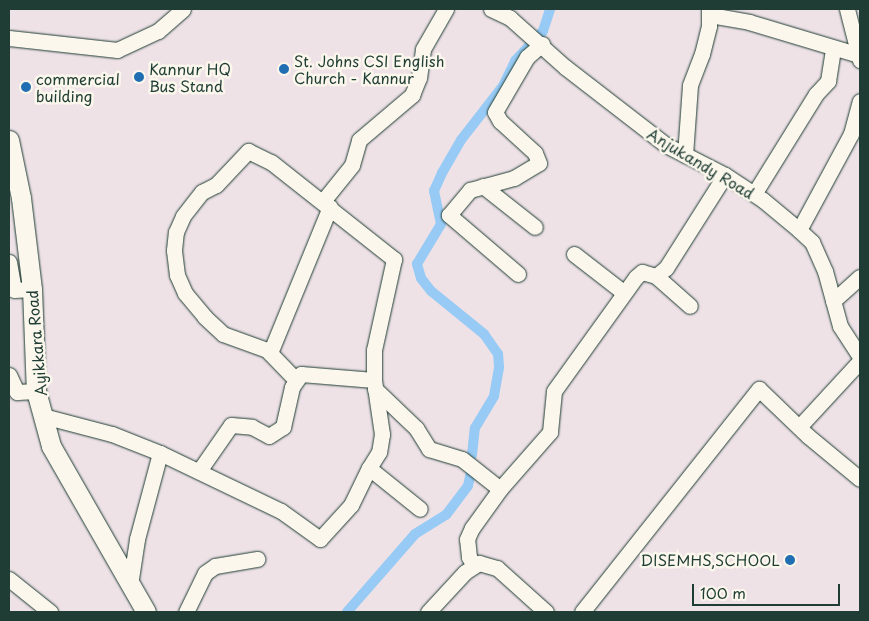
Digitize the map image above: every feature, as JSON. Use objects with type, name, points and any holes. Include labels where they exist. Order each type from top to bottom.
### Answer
[{"type":"main road","name":"Ayikkara Road","points":[[9,140],[20,198],[32,289],[36,391],[51,446],[146,612]]},
{"type":"street","points":[[9,38],[117,50],[158,31],[183,9]]},
{"type":"street","points":[[270,353],[327,204],[352,165],[359,140],[412,95],[419,78],[423,49],[446,9]]},
{"type":"street","name":"Anjukandy Road","points":[[491,9],[510,18],[610,104],[685,156],[724,175],[754,194],[812,242],[825,271],[840,326],[860,357]]},
{"type":"street","points":[[847,9],[860,57]]},
{"type":"street","points":[[685,156],[690,80],[700,62],[709,12],[749,22],[860,57]]},
{"type":"street","points":[[518,274],[449,215],[463,195],[483,186],[514,178],[539,163],[535,153],[500,121],[495,112],[527,57],[542,44]]},
{"type":"street","points":[[754,194],[816,94],[828,81],[833,48]]},
{"type":"street","points":[[799,230],[851,134],[860,101]]},
{"type":"street","points":[[43,416],[112,434],[160,453],[282,511],[320,539],[351,505],[381,444],[375,385],[374,350],[394,259],[327,204],[271,162],[248,151],[216,184],[202,192],[183,216],[176,232],[177,275],[185,293],[223,334],[270,353],[295,379]]},
{"type":"street","points":[[656,276],[666,268],[724,175]]},
{"type":"street","points":[[483,186],[535,227]]},
{"type":"street","points":[[574,254],[623,292]]},
{"type":"street","points":[[9,262],[14,290],[32,289]]},
{"type":"street","points":[[473,564],[467,539],[500,489],[550,432],[554,391],[623,292],[639,273],[656,276],[690,306]]},
{"type":"street","points":[[832,301],[860,277]]},
{"type":"street","points":[[799,427],[860,361]]},
{"type":"street","points":[[199,471],[231,425],[252,427],[269,436],[283,427],[295,379],[301,374],[375,385],[416,428],[429,449],[462,459],[500,489]]},
{"type":"street","points":[[9,375],[17,392],[36,391]]},
{"type":"street","points":[[582,612],[760,388],[799,427],[860,479]]},
{"type":"street","points":[[130,585],[137,539],[160,453]]},
{"type":"street","points":[[369,468],[420,509]]},
{"type":"street","points":[[186,612],[205,573],[215,566],[257,559]]},
{"type":"street","points":[[428,612],[473,564],[487,564],[497,568],[546,612]]},
{"type":"street","points":[[9,579],[50,612]]},
{"type":"waterway","points":[[472,455],[475,428],[494,396],[499,367],[498,354],[484,334],[431,291],[421,278],[417,264],[441,224],[434,191],[442,173],[461,140],[503,86],[515,61],[543,31],[550,9]]},
{"type":"waterway","points":[[347,612],[415,534],[446,515],[468,486],[471,472]]},
{"type":"place","name":"St. Johns CSI English Church - Kannur","points":[[284,69]]},
{"type":"place","name":"Kannur HQ Bus Stand","points":[[139,77]]},
{"type":"place","name":"commercial building","points":[[26,87]]},
{"type":"place","name":"DISEMHS,SCHOOL","points":[[790,560]]}]
